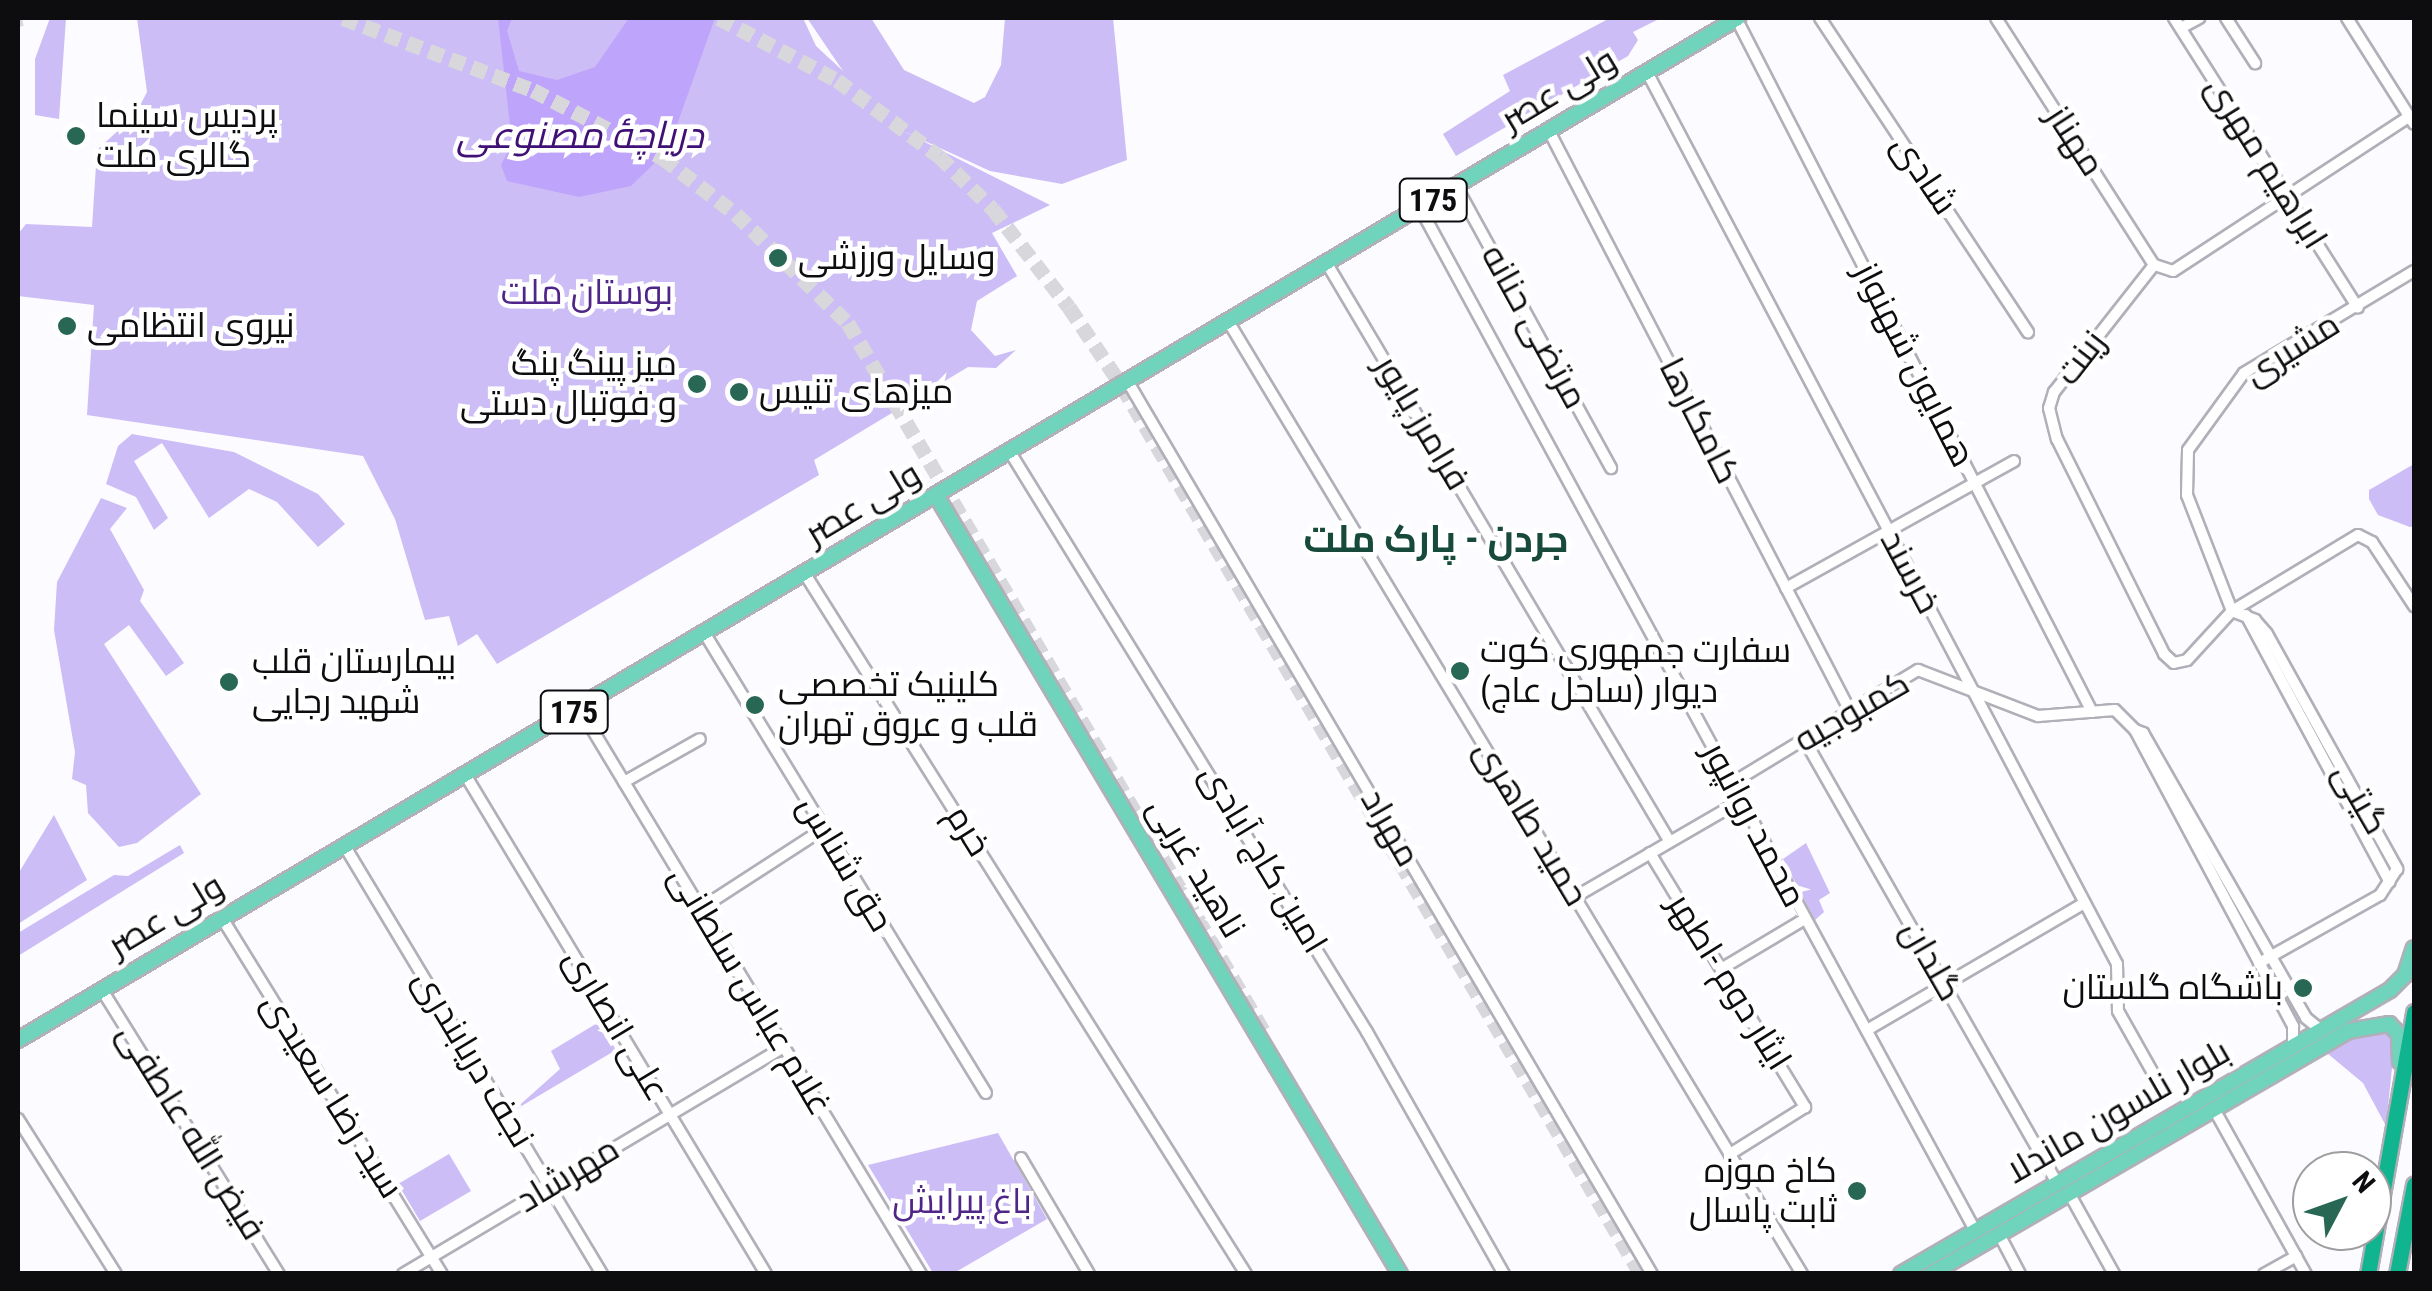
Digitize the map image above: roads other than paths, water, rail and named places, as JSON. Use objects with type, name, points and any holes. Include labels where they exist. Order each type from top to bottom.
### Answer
[{"type":"highway","points":[[2368,1274],[2414,1012]]},
{"type":"highway","points":[[2397,1274],[2414,1185]]},
{"type":"main road","name":"ولی عصر","points":[[18,1040],[1737,18]]},
{"type":"main road","name":"ناهید غربی","points":[[936,495],[1399,1273]]},
{"type":"main road","name":"بلوار نلسون ماندلا","points":[[1900,1274],[1927,1269],[1999,1234],[2063,1188],[2394,988],[2414,948]]},
{"type":"main road","points":[[2366,1003],[2384,1006],[2380,1022],[2394,1028],[2400,1041],[2399,1103]]},
{"type":"main road","name":"بلوار نلسون ماندلا","points":[[1927,1269],[1975,1230],[2214,1108],[2348,1031],[2380,1022]]},
{"type":"street","name":"همایون شهنواز","points":[[1737,18],[2092,712]]},
{"type":"street","name":"شادی","points":[[1820,18],[2028,332]]},
{"type":"street","name":"مهناز","points":[[1996,18],[2154,266]]},
{"type":"street","name":"ابراهیم مهری","points":[[2174,18],[2358,308]]},
{"type":"street","points":[[2181,28],[2199,18]]},
{"type":"street","points":[[2226,18],[2255,62]]},
{"type":"street","points":[[2154,266],[2173,270],[2412,120],[2346,18]]},
{"type":"street","name":"خرسند","points":[[1647,72],[2118,964],[2118,1011],[2154,1075]]},
{"type":"street","name":"کامکارها","points":[[1549,132],[1850,711]]},
{"type":"street","name":"مرتضی حنانه","points":[[1456,186],[1611,468]]},
{"type":"street","name":"محمد روانپور","points":[[1420,208],[1975,1230]]},
{"type":"street","name":"فرامرز پایور","points":[[1326,262],[1670,842]]},
{"type":"street","name":"زینت","points":[[2154,266],[2054,392],[2049,408],[2057,439],[2164,654],[2174,662],[2186,660],[2232,611]]},
{"type":"street","name":"مشیری","points":[[2232,611],[2187,495],[2188,450],[2244,372],[2358,308],[2414,271]]},
{"type":"street","name":"حمید طاهری","points":[[1228,321],[1802,1274]]},
{"type":"street","name":"مهراد","points":[[1128,382],[1652,1274]]},
{"type":"street","name":"امین کاج آبادی","points":[[1010,452],[1310,936],[1504,1274]]},
{"type":"street","points":[[1786,588],[2014,461]]},
{"type":"street","points":[[2232,611],[2358,535],[2372,542],[2414,606]]},
{"type":"street","name":"خرم","points":[[805,574],[1246,1274]]},
{"type":"street","name":"گیتی","points":[[2232,611],[2246,614],[2266,634],[2395,860],[2390,882],[2380,895],[2271,957]]},
{"type":"street","name":"حق شناس","points":[[705,634],[986,1093]]},
{"type":"street","name":"کمبوجیه","points":[[1732,783],[1918,670],[2038,716],[2092,712]]},
{"type":"street","name":"غلام عباس سلطانی","points":[[580,709],[922,1274]]},
{"type":"street","points":[[2092,712],[2115,710],[2137,734],[2306,1018],[2321,1030]]},
{"type":"street","points":[[2137,734],[2294,1026],[2293,1046]]},
{"type":"street","points":[[624,782],[700,738]]},
{"type":"street","name":"گلدان","points":[[1804,739],[2114,1274]]},
{"type":"street","name":"علی انصاری","points":[[466,776],[766,1274]]},
{"type":"street","points":[[1575,897],[1742,800]]},
{"type":"street","points":[[700,908],[823,828]]},
{"type":"street","name":"نجف دریابندری","points":[[344,845],[602,1274]]},
{"type":"street","name":"ایثار دوم -اطهر","points":[[1650,853],[1805,1111],[1730,1154]]},
{"type":"street","points":[[1867,1030],[2084,903]]},
{"type":"street","name":"سید رضا سعیدی","points":[[222,918],[442,1274]]},
{"type":"street","points":[[1721,969],[1805,919]]},
{"type":"street","points":[[2258,963],[2271,957]]},
{"type":"street","name":"فیض الله عاطفی","points":[[102,990],[279,1274]]},
{"type":"street","name":"مهرشاد","points":[[403,1274],[784,1047]]},
{"type":"street","points":[[2214,1108],[2306,1274]]},
{"type":"street","points":[[18,1118],[116,1274]]},
{"type":"street","points":[[1021,1158],[1090,1274]]},
{"type":"street","points":[[1999,1234],[2020,1274]]},
{"type":"street","points":[[2264,1274],[2296,1256]]},
{"type":"water","name":"دریاچهٔ مصنوعی","points":[[498,18],[512,18],[507,31],[519,71],[557,80],[595,67],[629,18],[715,18],[668,150],[631,186],[579,197],[507,181],[501,165],[512,143]]},
{"type":"tunnel","points":[[18,19],[22,18]]},
{"type":"tunnel","points":[[343,18],[533,90],[663,158],[736,214],[848,323],[1264,1032]]},
{"type":"tunnel","points":[[719,18],[837,80],[939,156],[993,209],[1069,307],[1122,386],[1641,1274]]},
{"type":"place","name":"پردیس سینما گالری ملت","points":[[76,136]]},
{"type":"place","name":"وسایل ورزشی","points":[[778,258]]},
{"type":"place","name":"نیروی انتظامی","points":[[67,326]]},
{"type":"place","name":"میز پینگ پنگ و فوتبال دستی","points":[[697,384]]},
{"type":"place","name":"میزهای تنیس","points":[[739,392]]},
{"type":"place","name":"سفارت جمهوری کوت دیوار (ساحل عاج)","points":[[1460,671]]},
{"type":"place","name":"بیمارستان قلب شهید رجایی","points":[[229,682]]},
{"type":"place","name":"کلینیک تخصصی قلب و عروق تهران","points":[[755,705]]},
{"type":"place","name":"باشگاه گلستان","points":[[2303,988]]},
{"type":"place","name":"کاخ موزه ثابت پاسال","points":[[1857,1191]]},
{"type":"district","name":"جردن - پارک ملت","points":[[1436,540]]},
{"type":"park label","name":"بوستان ملت","points":[[587,293]]},
{"type":"park label","name":"باغ پیرایش","points":[[962,1202]]}]
